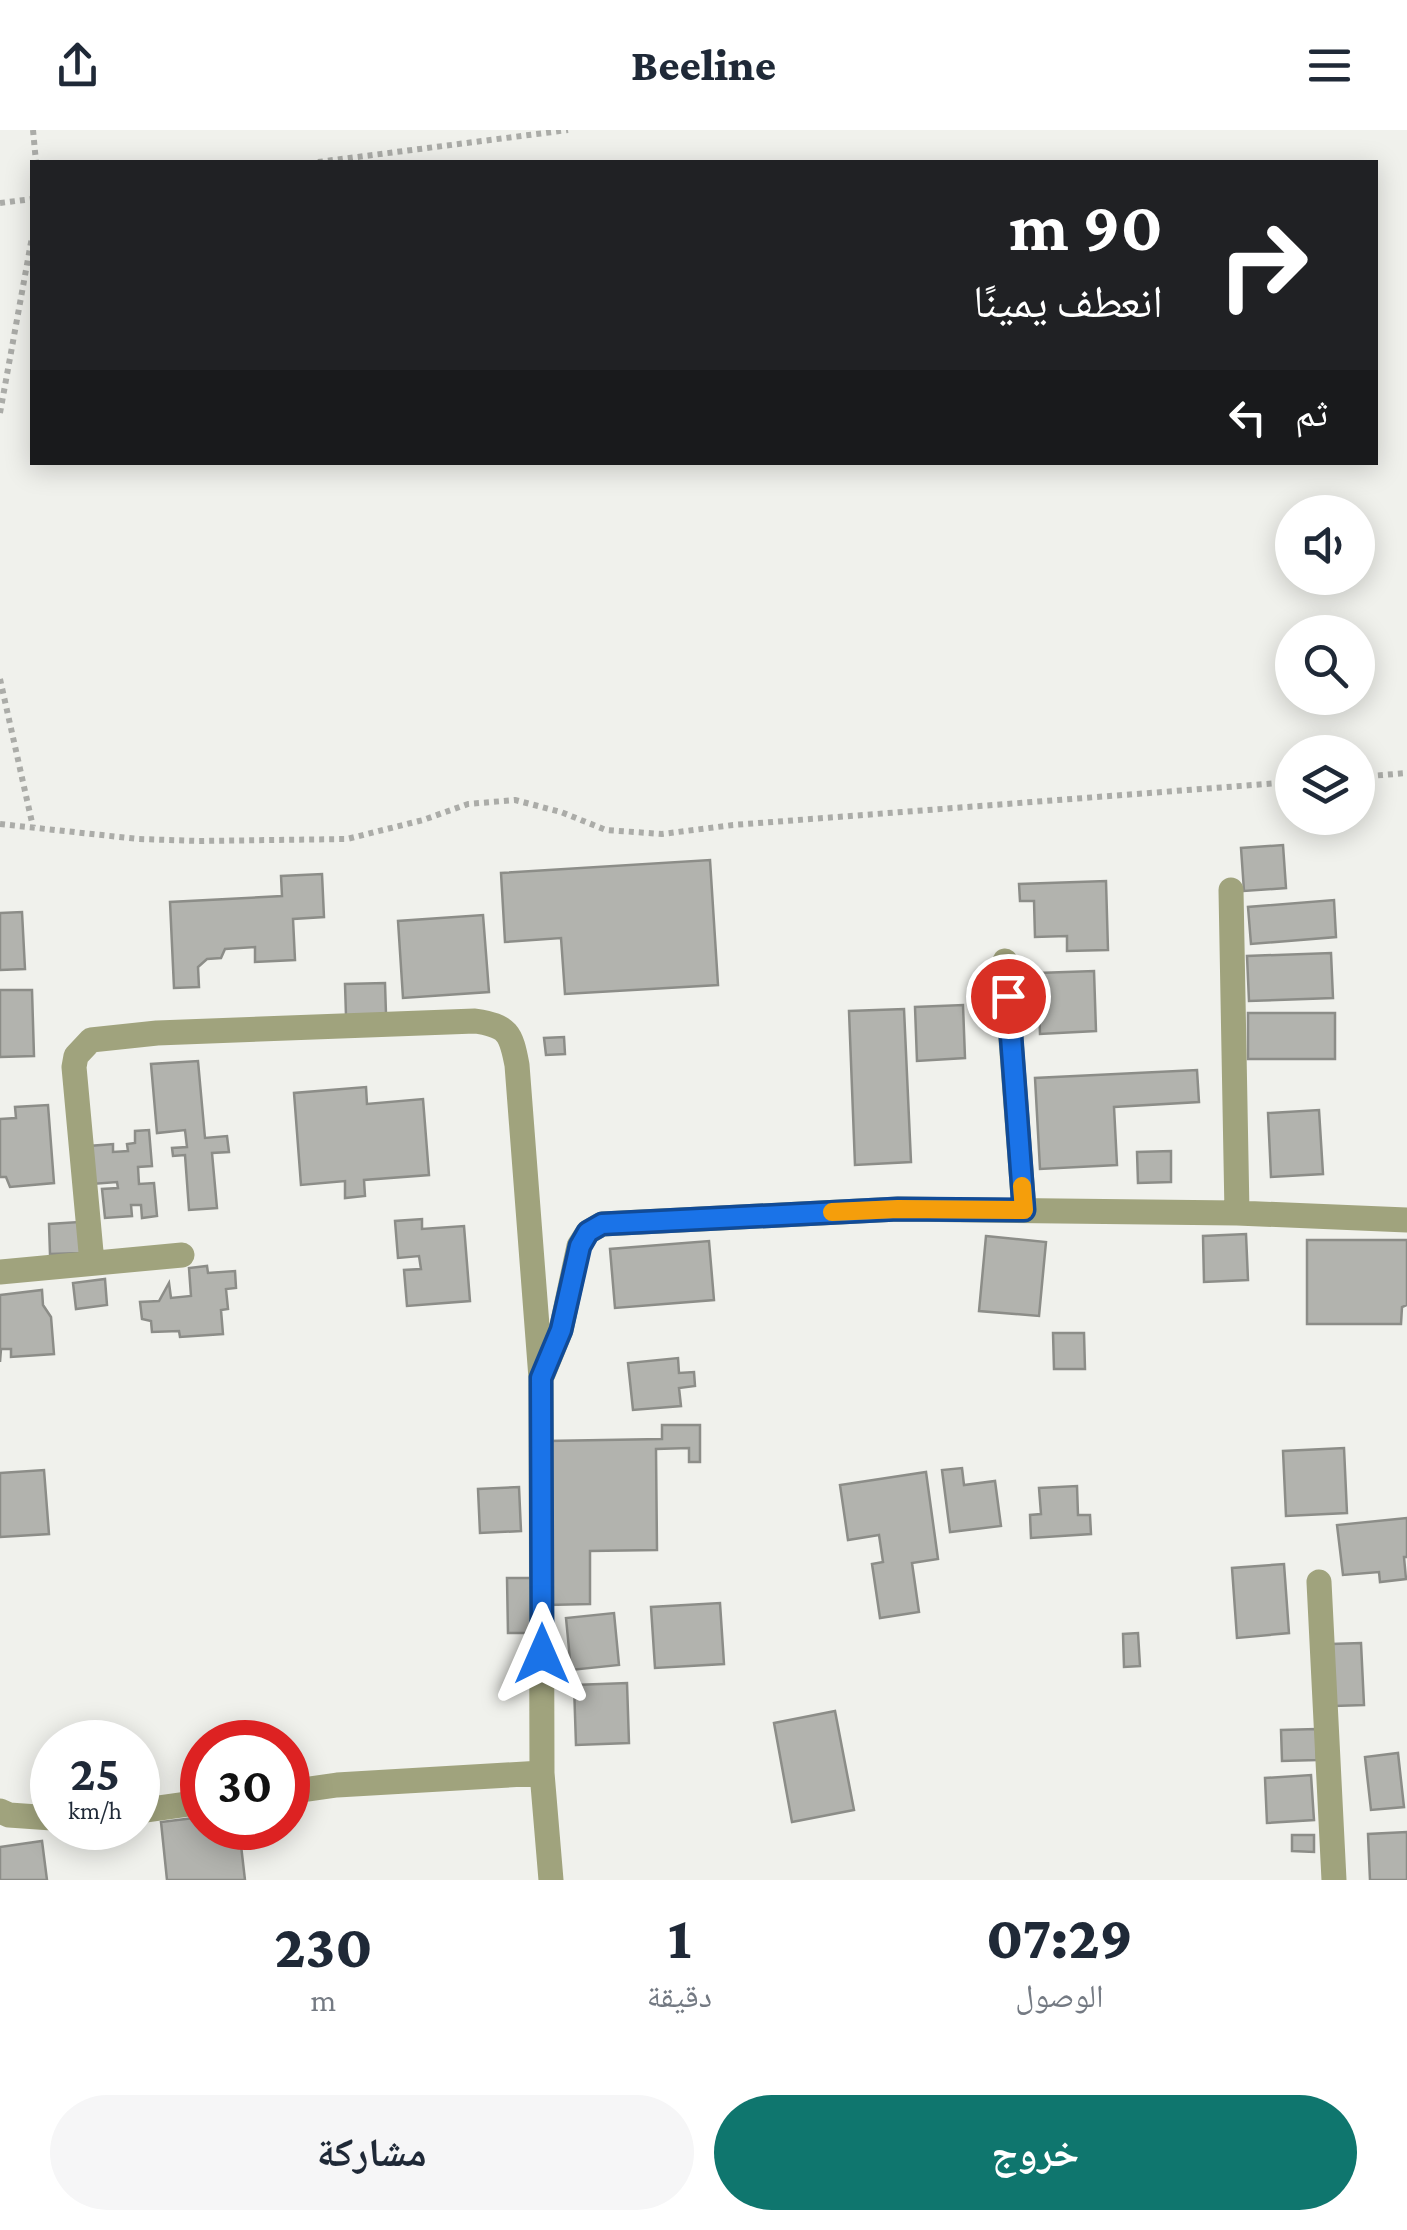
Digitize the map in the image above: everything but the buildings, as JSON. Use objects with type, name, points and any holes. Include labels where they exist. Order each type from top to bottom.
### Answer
[{"type":"street","points":[[1231,890],[1236,1213]]},
{"type":"street","points":[[1005,961],[1024,1210]]},
{"type":"street","points":[[92,1263],[74,1079],[76,1056],[92,1040],[157,1033],[475,1021],[496,1024],[506,1031],[518,1065],[541,1378],[542,1773],[550,1880]]},
{"type":"street","points":[[541,1378],[561,1330],[580,1246],[588,1232],[602,1224],[898,1209],[1236,1213],[1407,1220]]},
{"type":"street","points":[[0,1272],[182,1256]]},
{"type":"street","points":[[1320,1582],[1334,1880]]},
{"type":"street","points":[[310,1789],[542,1773]]},
{"type":"street","points":[[0,1811],[30,1816]]},
{"type":"path","points":[[33,130],[36,160]]},
{"type":"path","points":[[334,160],[568,130]]},
{"type":"path","points":[[0,203],[30,199]]},
{"type":"path","points":[[0,413],[30,247]]},
{"type":"path","points":[[0,678],[33,827]]},
{"type":"path","points":[[1375,776],[1407,773]]},
{"type":"path","points":[[0,824],[138,840],[347,839],[468,804],[515,800],[561,812],[606,830],[662,834],[733,825],[1275,783]]},
{"type":"slow traffic","points":[[832,1212],[1024,1210],[1022,1186]]},
{"type":"route","points":[[542,1654],[541,1378],[561,1330],[580,1246],[588,1232],[602,1224],[898,1209],[1024,1210],[1008,996]]}]
